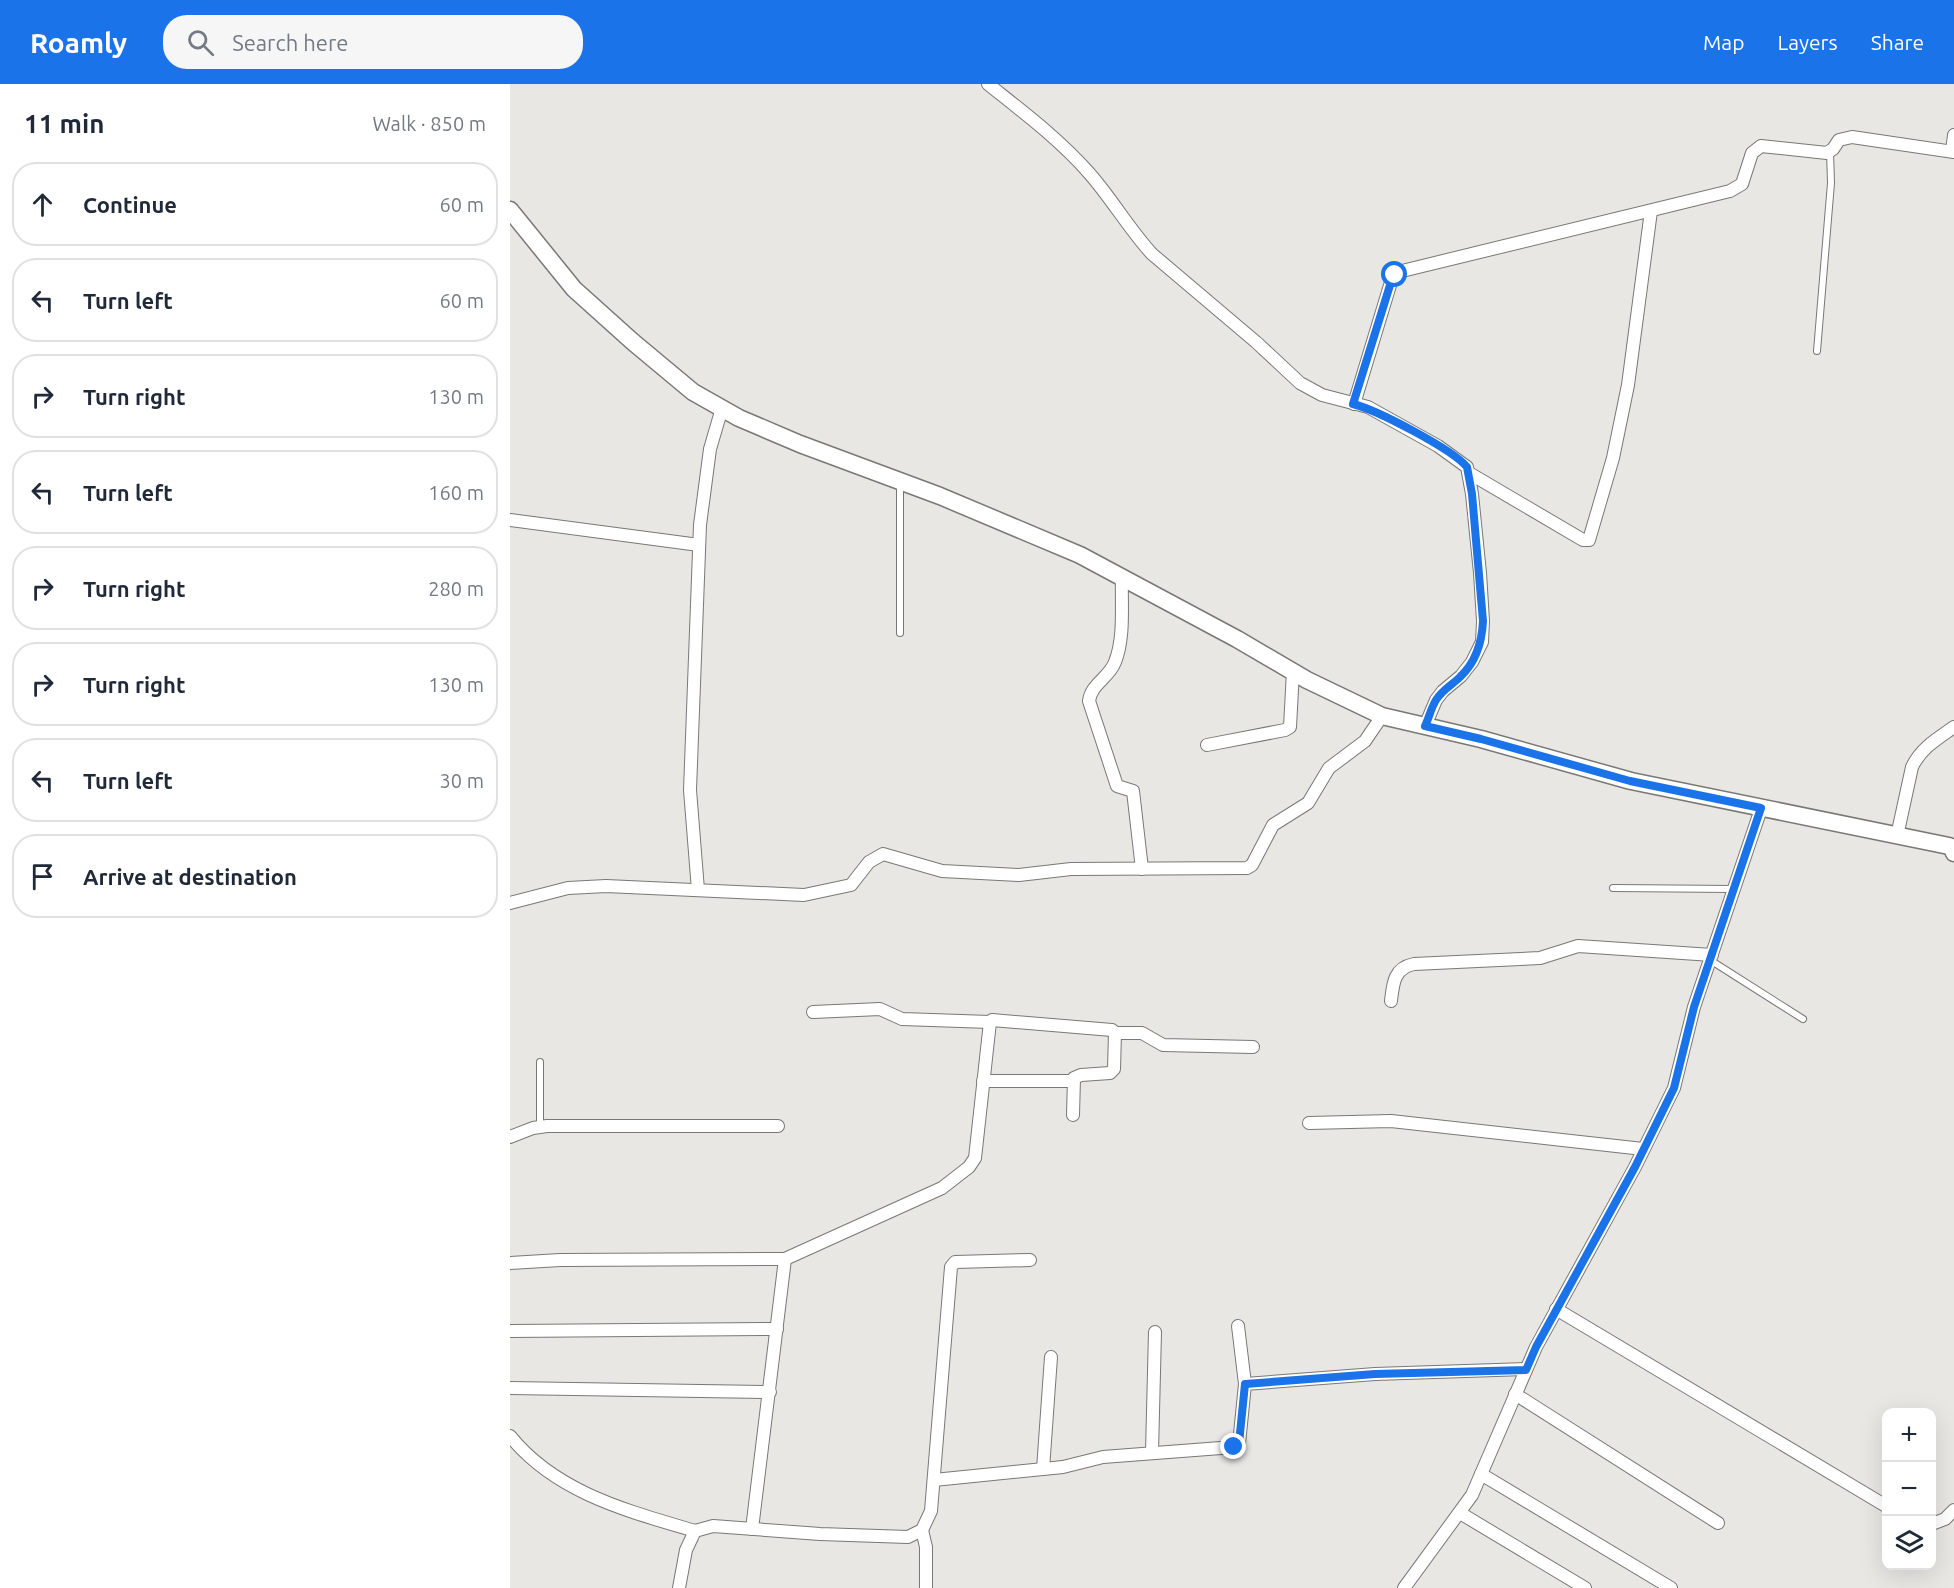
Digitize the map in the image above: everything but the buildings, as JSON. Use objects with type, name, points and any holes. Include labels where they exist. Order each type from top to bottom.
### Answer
[{"type":"street","points":[[988,84],[1060,143],[1090,174],[1152,254],[1256,342],[1300,383],[1322,395],[1368,407],[1438,446],[1464,464],[1468,473],[1480,573],[1482,642],[1472,662],[1461,676],[1436,700],[1425,726]]},
{"type":"street","points":[[1353,404],[1395,275],[1412,268],[1737,188],[1746,177],[1752,153],[1761,146],[1830,152],[1839,140],[1852,137],[1953,151],[1954,135]]},
{"type":"street","points":[[510,210],[574,289],[693,392],[800,444],[1019,527],[1080,555],[1293,671],[1382,716],[1481,739],[1630,781],[1897,836],[1953,850]]},
{"type":"street","points":[[1468,473],[1583,540],[1589,540],[1613,458],[1628,385],[1651,211]]},
{"type":"street","points":[[698,890],[690,790],[699,545],[710,449],[722,408]]},
{"type":"street","points":[[510,520],[699,545]]},
{"type":"street","points":[[1122,577],[1121,624],[1116,662],[1111,672],[1093,689],[1089,701],[1117,786],[1133,791],[1142,869]]},
{"type":"street","points":[[1207,745],[1285,730],[1290,727],[1293,671]]},
{"type":"street","points":[[510,903],[568,888],[606,886],[804,895],[851,885],[869,862],[883,854],[942,871],[1019,875],[1071,869],[1250,867],[1273,825],[1308,802],[1329,768],[1370,736],[1382,716]]},
{"type":"street","points":[[1897,836],[1912,768],[1917,757],[1954,727]]},
{"type":"street","points":[[1404,1588],[1472,1495],[1526,1370],[1674,1088],[1694,1007],[1761,808]]},
{"type":"street","points":[[1391,1001],[1396,975],[1406,966],[1414,964],[1540,958],[1578,946],[1711,958]]},
{"type":"street","points":[[813,1012],[880,1009],[902,1019],[990,1022],[996,1020],[1112,1030],[1114,1033],[1142,1033],[1163,1045],[1253,1047]]},
{"type":"street","points":[[510,1263],[560,1260],[785,1259],[942,1188],[969,1167],[975,1158],[990,1022]]},
{"type":"street","points":[[1073,1115],[1073,1081],[1077,1076],[1113,1072],[1114,1033]]},
{"type":"street","points":[[983,1081],[1073,1081]]},
{"type":"street","points":[[1309,1123],[1340,1120],[1391,1121],[1643,1149]]},
{"type":"street","points":[[510,1137],[516,1133],[540,1127],[778,1126]]},
{"type":"street","points":[[752,1529],[785,1259]]},
{"type":"street","points":[[510,1436],[524,1453],[556,1477],[601,1502],[695,1531],[713,1526],[819,1534],[908,1537],[922,1530],[931,1511],[951,1267],[955,1262],[1030,1260]]},
{"type":"street","points":[[1556,1310],[1882,1503]]},
{"type":"street","points":[[934,1480],[1063,1467],[1103,1457],[1234,1447],[1239,1443],[1245,1384],[1238,1326]]},
{"type":"street","points":[[510,1331],[777,1329]]},
{"type":"street","points":[[1152,1452],[1155,1332]]},
{"type":"street","points":[[1043,1469],[1051,1357]]},
{"type":"street","points":[[1245,1384],[1375,1374],[1526,1370]]},
{"type":"street","points":[[510,1388],[770,1392]]},
{"type":"street","points":[[1515,1394],[1718,1523]]},
{"type":"street","points":[[1480,1474],[1671,1588]]},
{"type":"street","points":[[1936,1522],[1945,1519],[1954,1510]]},
{"type":"street","points":[[1460,1513],[1584,1588]]},
{"type":"street","points":[[922,1530],[926,1547],[926,1588]]},
{"type":"street","points":[[679,1588],[686,1550],[695,1531]]},
{"type":"lane","points":[[1817,351],[1831,183],[1830,152]]},
{"type":"lane","points":[[900,481],[900,633]]},
{"type":"lane","points":[[1613,888],[1734,889]]},
{"type":"lane","points":[[1711,958],[1803,1018]]},
{"type":"lane","points":[[540,1062],[540,1127]]},
{"type":"route","points":[[1234,1447],[1239,1443],[1245,1384],[1375,1374],[1526,1370],[1536,1347],[1635,1167],[1674,1088],[1694,1007],[1761,808],[1630,781],[1481,739],[1425,726],[1436,700],[1461,676],[1472,662],[1482,642],[1480,573],[1467,467],[1438,446],[1399,423],[1368,407],[1353,404],[1395,275]]}]
